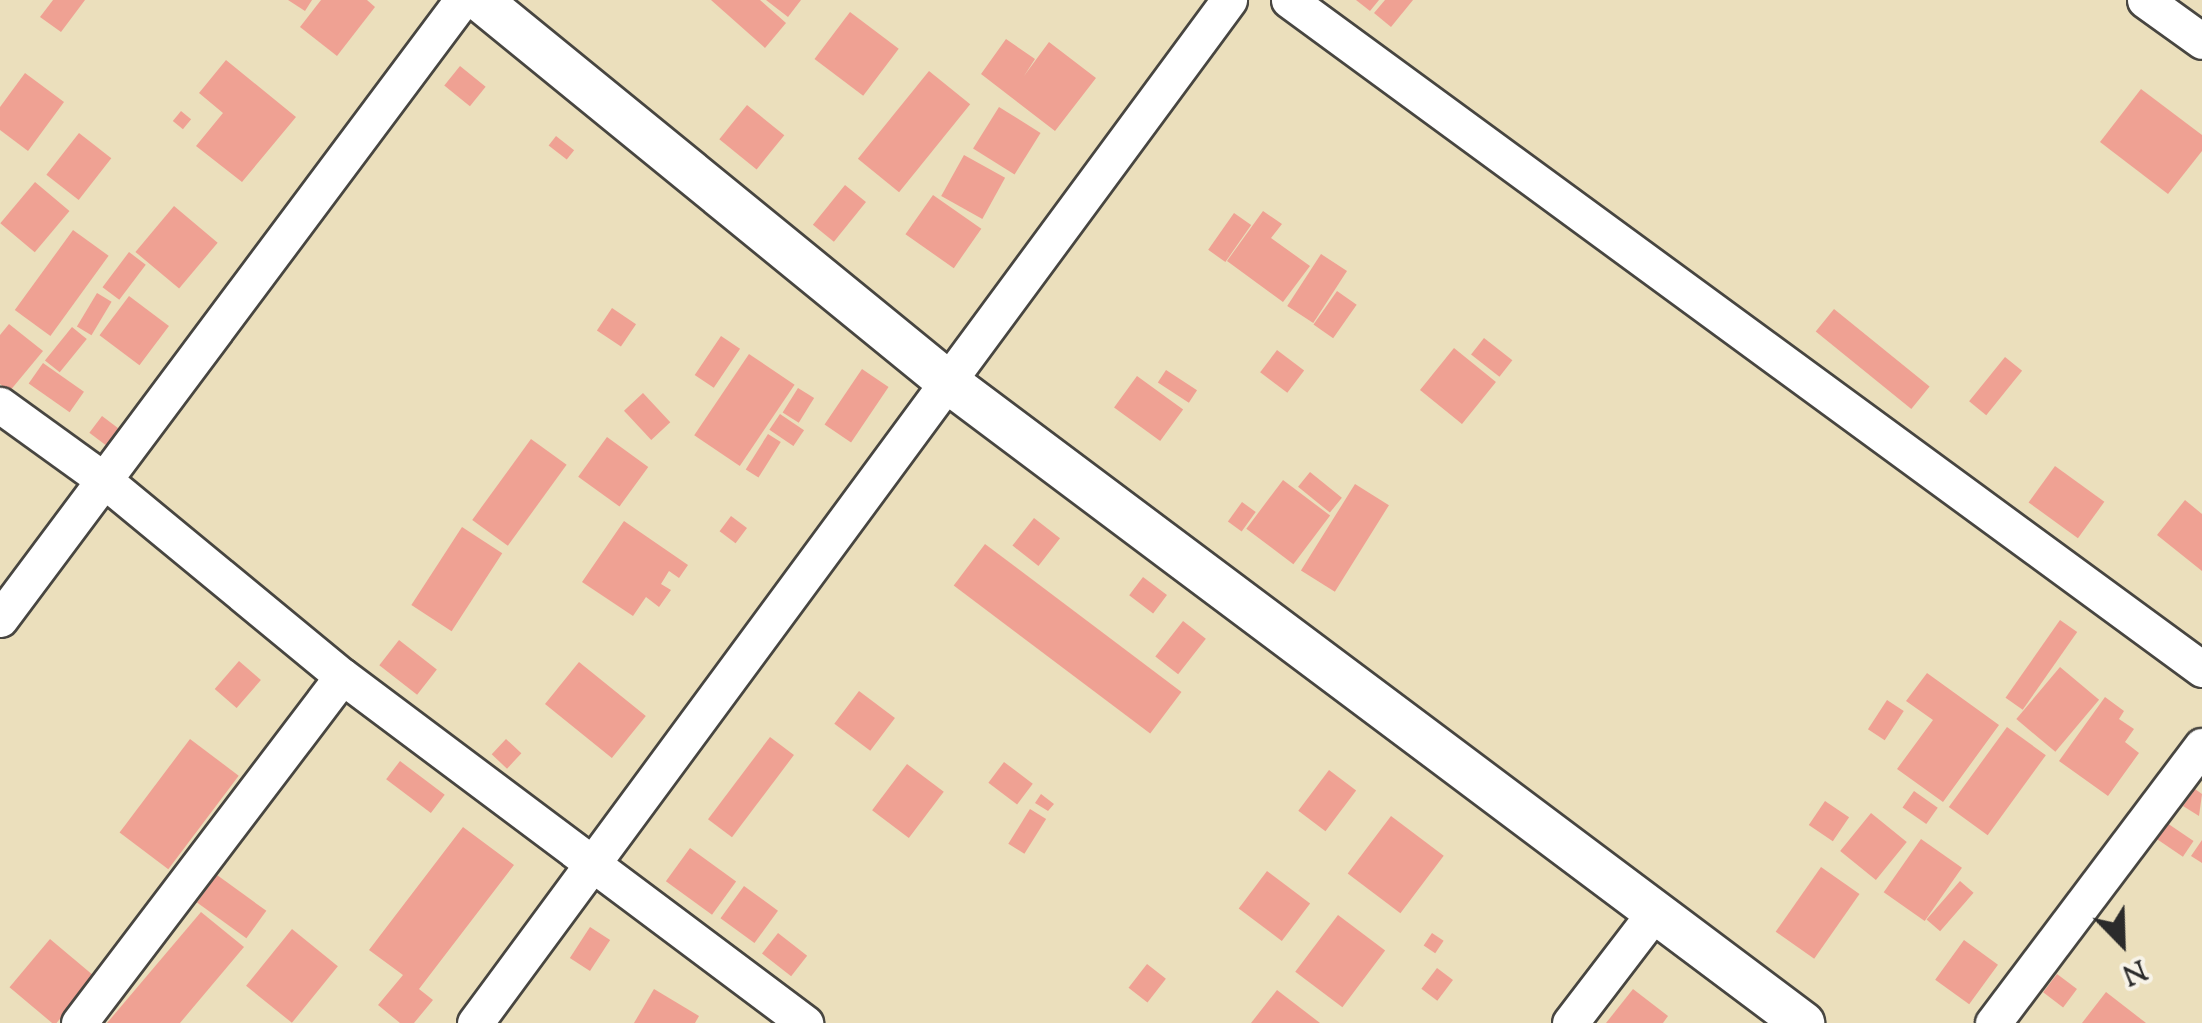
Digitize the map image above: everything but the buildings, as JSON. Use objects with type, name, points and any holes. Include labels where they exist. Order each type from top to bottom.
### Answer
[{"type":"street","points":[[0,620],[462,0]]},
{"type":"street","points":[[480,0],[948,382],[1656,912],[1789,1019]]},
{"type":"street","points":[[475,1023],[1229,0]]},
{"type":"street","points":[[1289,0],[2202,669]]},
{"type":"street","points":[[2146,0],[2202,41]]},
{"type":"street","points":[[0,405],[104,480],[342,676],[805,1023]]},
{"type":"street","points":[[79,1023],[342,676]]},
{"type":"street","points":[[1993,1023],[2202,746]]},
{"type":"street","points":[[1570,1023],[1656,912]]}]
